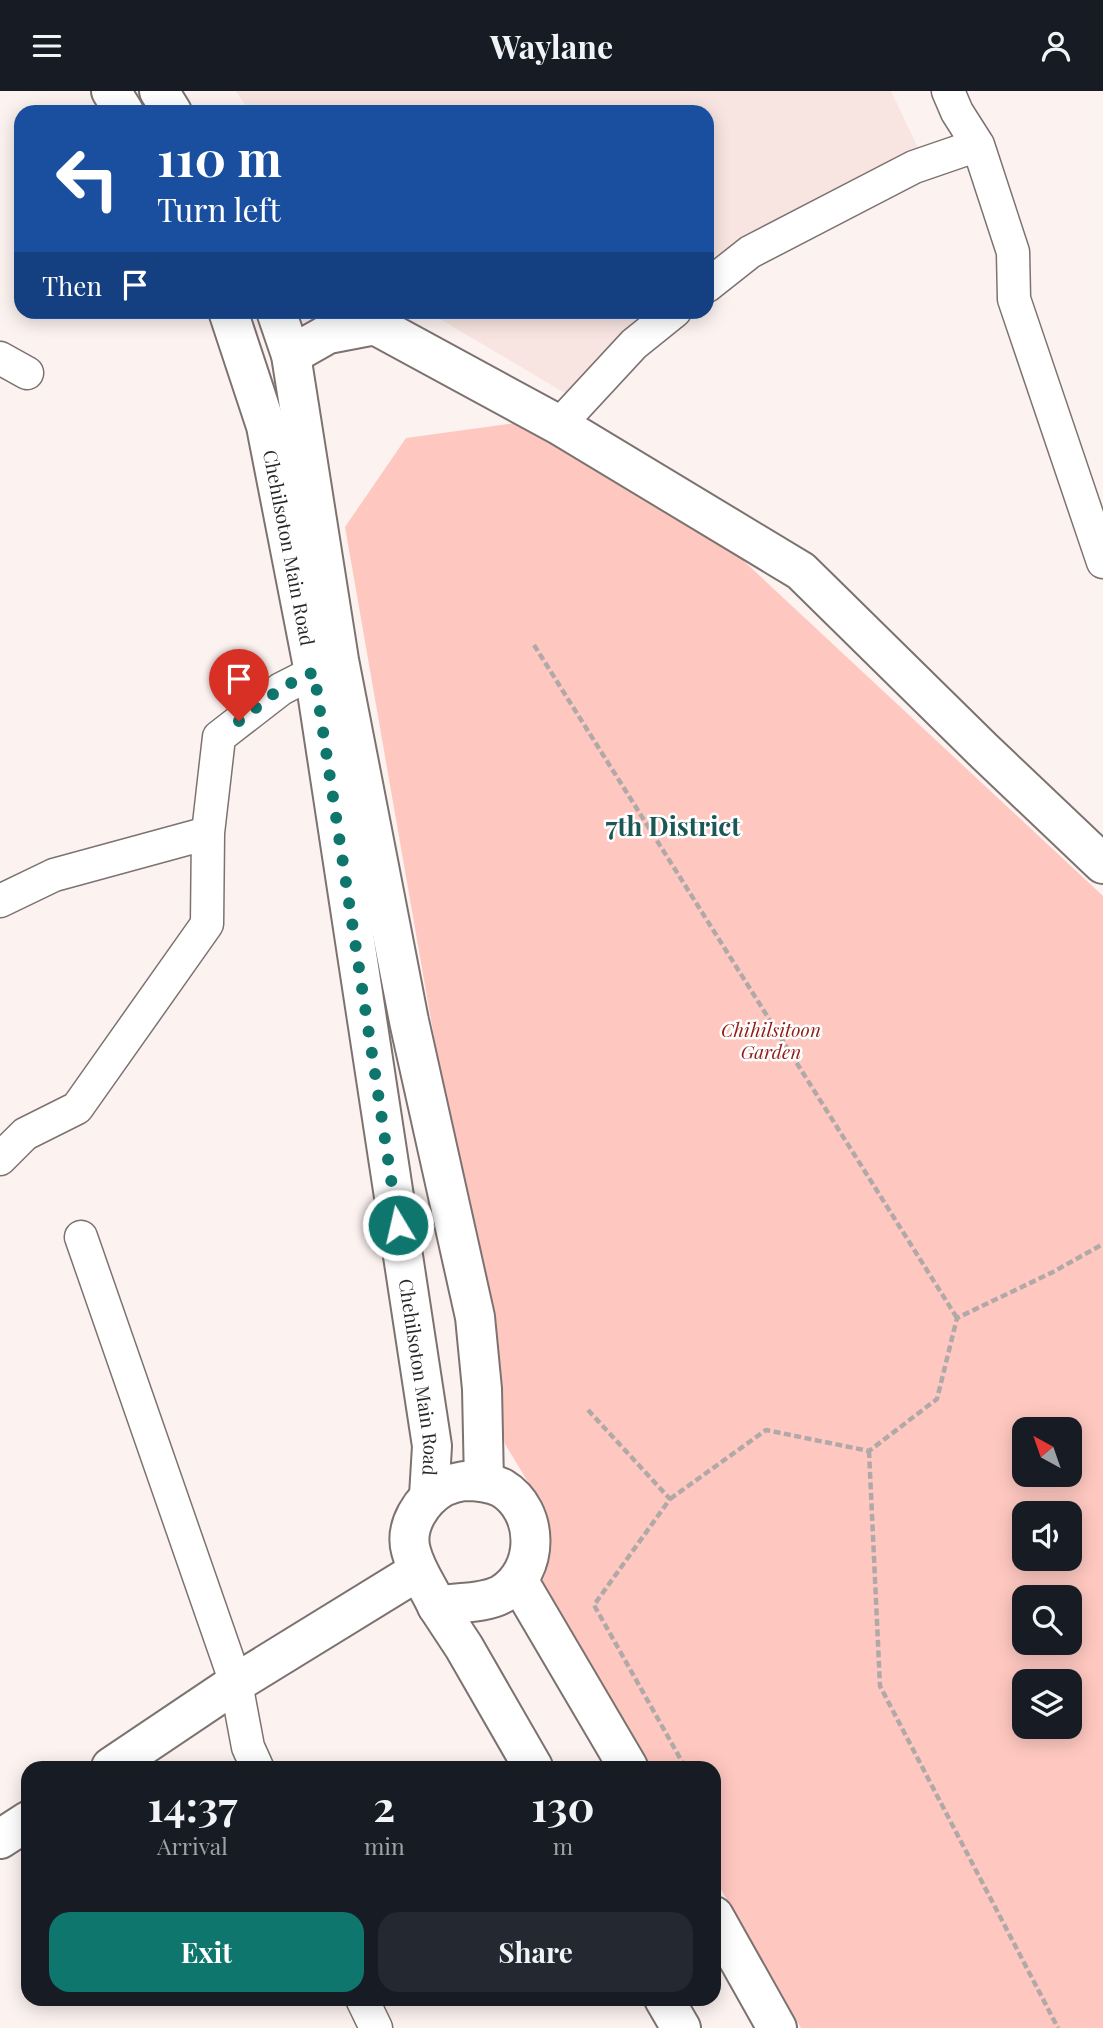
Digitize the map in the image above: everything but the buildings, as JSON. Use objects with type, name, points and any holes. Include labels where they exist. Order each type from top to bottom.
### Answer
[{"type":"main road","name":"Chehilsoton Main Road","points":[[231,319],[266,426],[326,666],[475,1317],[482,1389],[484,1482]]},
{"type":"main road","name":"Chehilsoton Main Road","points":[[279,319],[291,355],[326,666],[432,1447],[429,1496]]},
{"type":"main road","points":[[291,355],[328,334],[364,319]]},
{"type":"main road","points":[[368,319],[559,425],[801,571],[1103,864]]},
{"type":"main road","points":[[437,1606],[482,1601],[502,1594],[518,1580],[528,1561],[532,1541],[528,1520],[518,1502],[501,1488],[484,1482],[464,1481],[446,1485],[429,1496],[418,1511],[411,1529],[410,1549],[418,1571],[437,1606],[464,1647],[530,1761]]},
{"type":"main road","points":[[120,1761],[236,1683],[418,1571]]},
{"type":"main road","points":[[518,1580],[624,1761]]},
{"type":"main road","points":[[0,1839],[21,1826]]},
{"type":"main road","points":[[721,1928],[777,2028]]},
{"type":"main road","points":[[668,2006],[681,2028]]},
{"type":"street","points":[[948,91],[978,145],[1013,252],[1014,299],[1103,562]]},
{"type":"street","points":[[714,281],[750,253],[914,167],[978,145]]},
{"type":"street","points":[[559,425],[634,344],[665,319]]},
{"type":"street","points":[[0,1159],[25,1134],[76,1108],[207,924],[208,833],[219,737],[281,688],[326,666]]},
{"type":"street","points":[[0,901],[54,875],[208,833]]},
{"type":"street","points":[[81,1237],[236,1683],[248,1747],[254,1761]]},
{"type":"street","points":[[365,2006],[376,2028]]},
{"type":"path","points":[[534,645],[957,1318],[937,1399],[869,1451],[766,1430],[670,1499],[594,1605],[682,1761]]},
{"type":"path","points":[[957,1318],[1053,1272],[1103,1244]]},
{"type":"path","points":[[588,1410],[670,1499]]},
{"type":"path","points":[[869,1451],[880,1686],[1058,2028]]},
{"type":"shaded area","points":[[236,91],[891,91],[918,148],[747,234],[714,263],[714,105],[245,105]]},
{"type":"shaded area","points":[[440,319],[650,319],[565,393]]},
{"type":"green space","name":"Chihilsitoon Garden","points":[[530,421],[717,536],[1103,896],[1103,2028],[801,2028],[721,1889],[721,1761],[647,1761],[543,1582],[540,1523],[528,1482],[505,1444],[345,527],[406,438]]},
{"type":"district","name":"7th District","points":[[673,825]]},
{"type":"route","points":[[239,721],[281,688],[314,672],[398,1225]]}]
